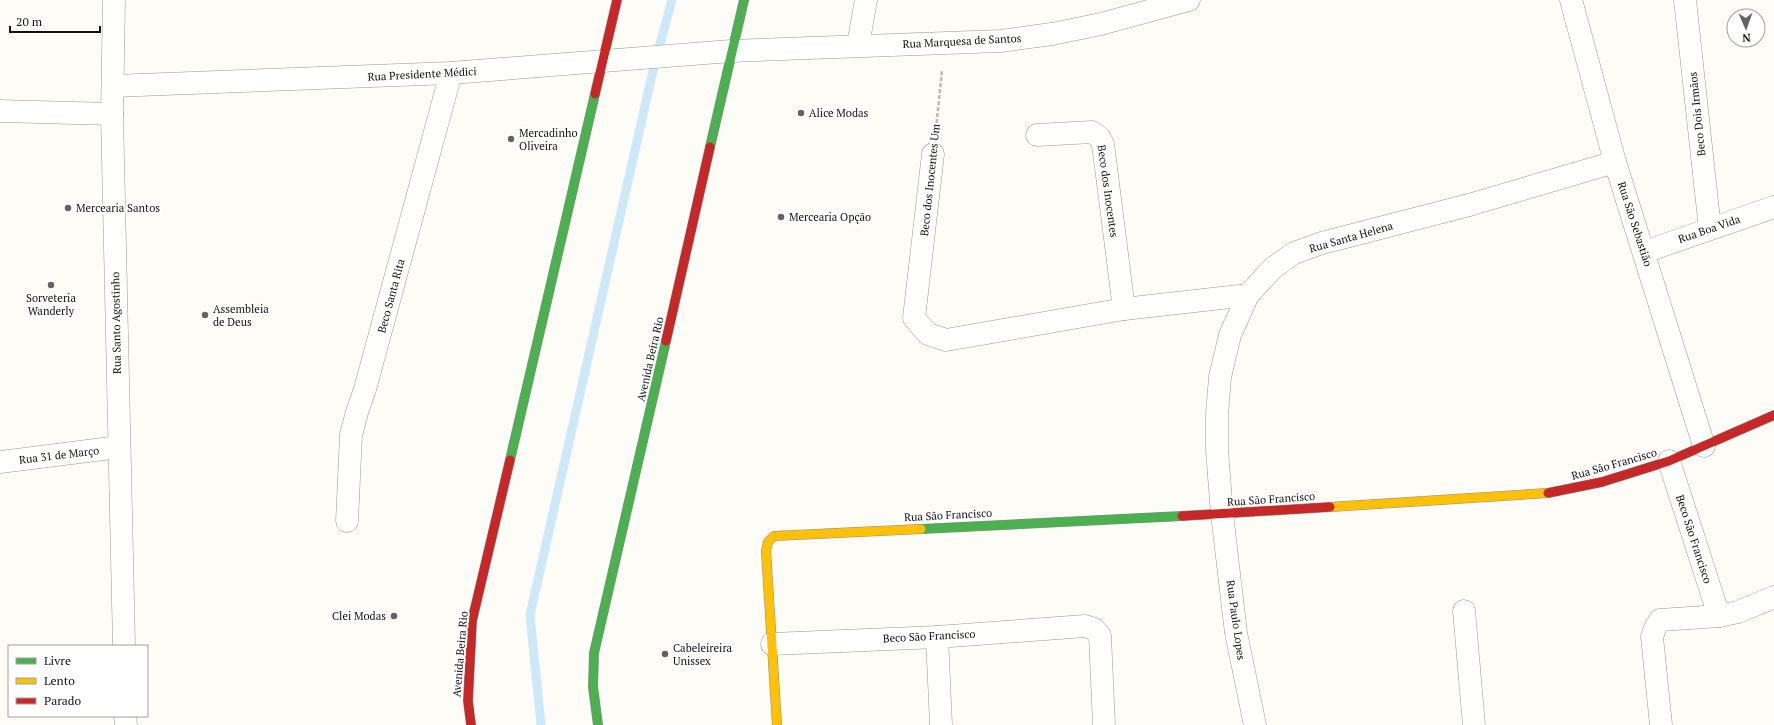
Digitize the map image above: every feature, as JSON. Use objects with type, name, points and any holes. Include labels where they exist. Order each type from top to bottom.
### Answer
[{"type":"street","name":"Rua Santo Agostinho","points":[[114,0],[112,114],[124,645]]},
{"type":"street","name":"Avenida Beira Rio","points":[[471,725],[468,701],[472,621],[617,0]]},
{"type":"street","name":"Avenida Beira Rio","points":[[598,725],[593,687],[594,653],[731,51],[744,0]]},
{"type":"street","points":[[858,45],[866,0]]},
{"type":"street","name":"Rua Marquesa de Santos","points":[[731,51],[858,45],[1001,41],[1052,34],[1101,24],[1188,0]]},
{"type":"street","name":"Rua São Sebastião","points":[[1571,0],[1615,162],[1704,446]]},
{"type":"street","name":"Beco Dois Irmãos","points":[[1685,0],[1710,229]]},
{"type":"street","name":"Rua Presidente Médici","points":[[113,86],[451,73],[731,51]]},
{"type":"street","name":"Beco Santa Rita","points":[[348,521],[351,435],[365,389],[451,73]]},
{"type":"street","points":[[0,111],[112,114]]},
{"type":"street","name":"Beco dos Inocentes","points":[[1037,135],[1092,132],[1099,137],[1103,144],[1124,309]]},
{"type":"street","name":"Beco dos Inocentes Um","points":[[933,154],[914,318],[928,334],[946,340],[1124,309]]},
{"type":"street","name":"Rua Santa Helena","points":[[1222,514],[1217,450],[1217,414],[1220,377],[1230,335],[1248,295],[1273,268],[1294,253],[1315,246],[1469,205],[1615,162]]},
{"type":"street","name":"Rua Boa Vida","points":[[1644,252],[1774,207]]},
{"type":"street","points":[[1124,309],[1248,295]]},
{"type":"street","name":"Rua São Francisco","points":[[772,644],[766,551],[768,542],[774,536],[1222,514],[1558,492],[1602,482],[1669,461],[1774,415]]},
{"type":"street","name":"Rua 31 de Março","points":[[0,462],[119,447]]},
{"type":"street","name":"Beco São Francisco","points":[[1669,461],[1719,616]]},
{"type":"street","name":"Rua Paulo Lopes","points":[[1222,514],[1236,633],[1255,725]]},
{"type":"street","points":[[1660,725],[1652,637],[1654,628],[1660,620],[1719,616],[1738,612],[1774,597]]},
{"type":"street","points":[[1464,610],[1474,725]]},
{"type":"street","name":"Beco São Francisco","points":[[772,644],[937,637],[1085,626],[1094,629],[1100,636],[1104,725]]},
{"type":"street","points":[[937,637],[941,725]]},
{"type":"street","points":[[772,644],[777,725]]},
{"type":"path","name":"Beco dos Inocentes Um","points":[[933,154],[945,42]]},
{"type":"waterway","points":[[541,725],[530,615],[654,66],[672,0]]},
{"type":"traffic: fast","points":[[710,147],[744,0]]},
{"type":"traffic: fast","points":[[510,460],[595,94]]},
{"type":"traffic: fast","points":[[598,725],[593,687],[594,653],[666,341]]},
{"type":"traffic: fast","points":[[921,529],[1182,516]]},
{"type":"traffic: slow","points":[[1330,507],[1548,493]]},
{"type":"traffic: slow","points":[[777,725],[766,551],[768,542],[774,536],[921,529]]},
{"type":"traffic: jam","points":[[595,94],[617,0]]},
{"type":"traffic: jam","points":[[666,341],[710,147]]},
{"type":"traffic: jam","points":[[1548,493],[1602,482],[1669,461],[1774,415]]},
{"type":"traffic: jam","points":[[471,725],[468,701],[472,621],[510,460]]},
{"type":"traffic: jam","points":[[1182,516],[1330,507]]},
{"type":"place","name":"Alice Modas","points":[[801,113]]},
{"type":"place","name":"Mercadinho Oliveira","points":[[511,139]]},
{"type":"place","name":"Mercearia Santos","points":[[68,208]]},
{"type":"place","name":"Mercearia Opção","points":[[781,217]]},
{"type":"place","name":"Sorveteria Wanderly","points":[[51,285]]},
{"type":"place","name":"Assembleia de Deus","points":[[205,315]]},
{"type":"place","name":"Clei Modas","points":[[394,616]]},
{"type":"place","name":"Cabeleireira Unissex","points":[[665,654]]}]
